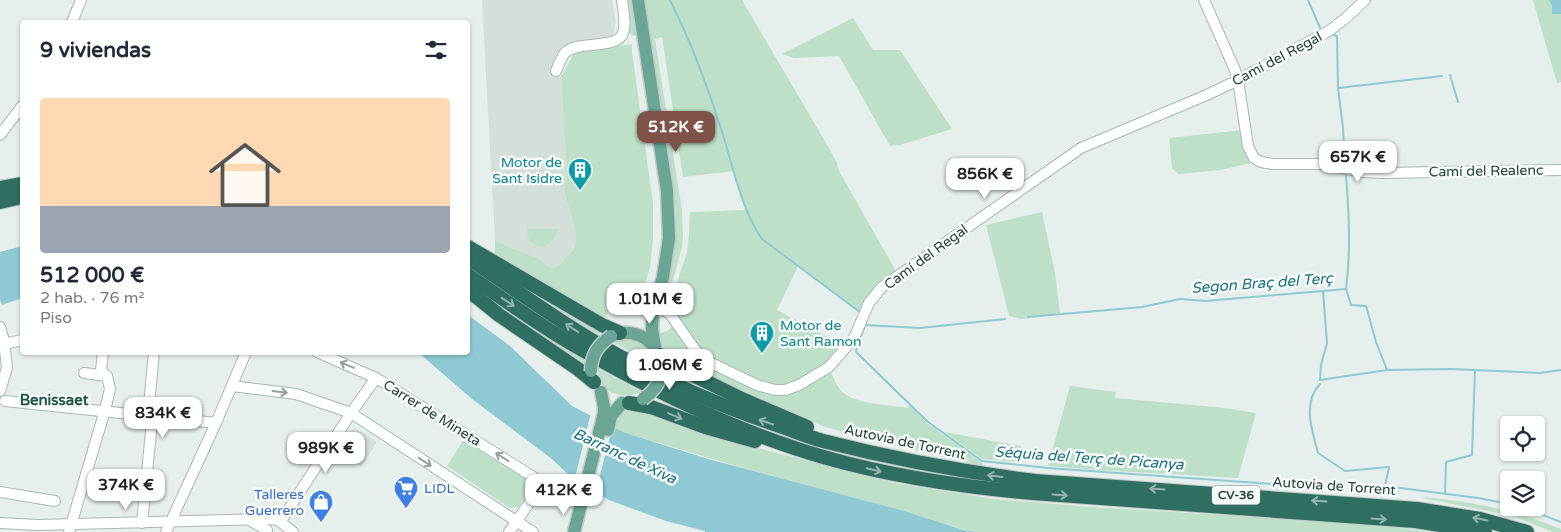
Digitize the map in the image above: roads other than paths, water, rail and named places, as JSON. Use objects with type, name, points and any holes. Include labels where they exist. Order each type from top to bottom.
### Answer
[{"type":"highway","points":[[0,188],[20,184]]},
{"type":"highway","points":[[0,202],[20,197]]},
{"type":"highway","points":[[470,248],[620,334]]},
{"type":"highway","name":"Autovia de Torrent","points":[[470,259],[578,332],[666,380],[746,415],[822,440],[944,468],[1035,480],[1417,509],[1480,519],[1527,532]]},
{"type":"highway","name":"CV-36","points":[[470,275],[570,343],[625,374],[679,401],[743,428],[827,458],[886,472],[1033,494],[1415,521],[1485,532]]},
{"type":"highway","points":[[470,292],[595,382]]},
{"type":"highway","points":[[659,355],[693,375],[744,400],[863,450]]},
{"type":"highway","points":[[631,401],[724,433],[808,456],[827,458]]},
{"type":"highway","points":[[1415,521],[1466,532]]},
{"type":"main road","points":[[608,414],[631,401],[651,393],[658,385],[661,376],[659,355],[652,329],[654,308],[663,277],[669,238],[667,191],[638,0]]},
{"type":"main road","points":[[582,532],[584,509],[608,414],[595,382],[594,353],[601,343],[645,323],[654,308]]},
{"type":"main road","points":[[620,334],[643,337],[651,342],[659,355]]},
{"type":"main road","points":[[595,382],[612,400],[631,401]]},
{"type":"main road","points":[[574,532],[584,509]]},
{"type":"street","points":[[73,20],[81,0]]},
{"type":"street","points":[[556,71],[565,52],[573,48],[615,42],[622,36],[625,31],[622,0]]},
{"type":"street","name":"Camí del Realenc","points":[[1204,0],[1235,70],[1248,146],[1254,158],[1261,162],[1273,164],[1321,164],[1363,172],[1383,173],[1561,170]]},
{"type":"street","name":"Camí del Regal","points":[[654,308],[670,314],[696,351],[719,367],[757,385],[775,390],[785,390],[799,385],[829,367],[854,338],[869,304],[882,287],[1081,148],[1238,80],[1329,31],[1365,0]]},
{"type":"street","points":[[0,135],[20,109]]},
{"type":"street","points":[[0,391],[7,368],[2,335],[20,340]]},
{"type":"street","points":[[70,528],[110,389],[107,376],[101,371],[103,355]]},
{"type":"street","points":[[142,523],[152,422],[148,415],[154,355]]},
{"type":"street","points":[[167,527],[245,355]]},
{"type":"street","name":"Carrer de Mineta","points":[[324,355],[376,378],[543,483],[517,522]]},
{"type":"street","points":[[84,373],[107,376]]},
{"type":"street","points":[[280,524],[350,413],[376,378]]},
{"type":"street","points":[[232,386],[296,394],[350,413],[533,532]]},
{"type":"street","points":[[6,401],[216,422]]},
{"type":"street","points":[[0,492],[55,501]]},
{"type":"street","points":[[288,510],[294,532]]},
{"type":"street","points":[[0,522],[70,528],[113,528],[142,523],[167,527],[256,519],[280,524],[294,532]]},
{"type":"street","points":[[251,520],[267,531],[268,525],[280,524]]},
{"type":"street","points":[[509,532],[517,522]]},
{"type":"water","points":[[1549,0],[1561,0],[1561,14],[1552,14],[1552,5]]},
{"type":"water","points":[[20,247],[20,299],[2,305],[0,300],[0,252]]},
{"type":"water","name":"Barranc de Xiva","points":[[470,316],[510,346],[572,406],[623,432],[708,459],[904,511],[963,530],[980,532],[705,532],[666,521],[609,500],[573,479],[552,459],[472,399],[421,355],[470,355]]},
{"type":"waterway","name":"Séquia del Terç de Picanya","points":[[670,0],[706,84],[743,202],[762,239],[861,313]]},
{"type":"waterway","points":[[1308,0],[1321,30]]},
{"type":"waterway","points":[[1334,35],[1337,36],[1338,88],[1345,162]]},
{"type":"waterway","points":[[1450,75],[1458,102]]},
{"type":"waterway","points":[[1338,88],[1442,76]]},
{"type":"waterway","points":[[1346,175],[1349,232],[1346,289]]},
{"type":"waterway","name":"Segon Braç del Terç","points":[[1028,317],[1142,307],[1180,299],[1206,301],[1346,289],[1351,305],[1366,306],[1376,342],[1387,370],[1451,369],[1540,373],[1561,370]]},
{"type":"waterway","points":[[1320,380],[1321,365],[1327,343],[1323,291]]},
{"type":"waterway","name":"Séquia del Terç de Picanya","points":[[1005,319],[920,328],[865,325],[856,352],[928,422],[982,461],[1048,468],[1329,488]]},
{"type":"waterway","points":[[1320,380],[1387,370]]},
{"type":"waterway","points":[[1445,494],[1446,462],[1472,455],[1475,370]]},
{"type":"waterway","points":[[1320,384],[1314,391],[1310,408],[1311,426],[1318,453],[1345,471],[1389,467],[1385,486],[1500,502]]},
{"type":"waterway","name":"Séquia del Terç de Picanya","points":[[1545,516],[1561,522]]},
{"type":"place","name":"Motor de Sant Isidre","points":[[580,191]]},
{"type":"place","name":"Motor de Sant Ramon","points":[[762,354]]},
{"type":"place","name":"LIDL","points":[[406,509]]},
{"type":"place","name":"Talleres Guerrero","points":[[321,523]]},
{"type":"district","name":"Benissaet","points":[[54,400]]}]
